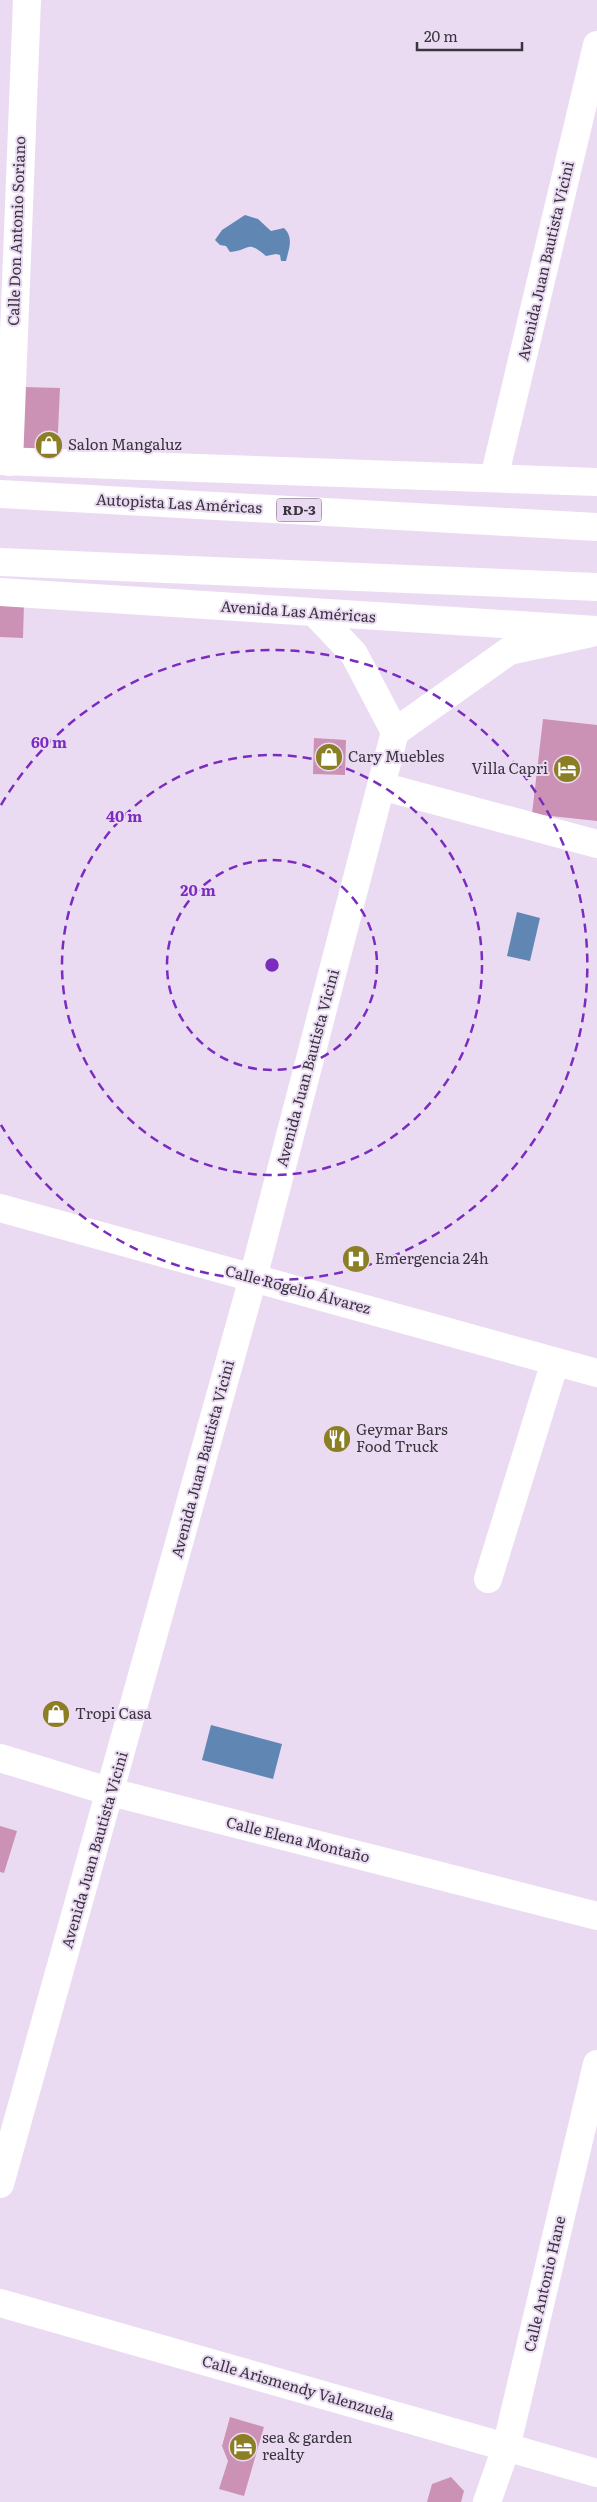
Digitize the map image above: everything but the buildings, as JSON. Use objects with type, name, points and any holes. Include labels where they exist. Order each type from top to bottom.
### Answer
[{"type":"main road","name":"Calle Don Antonio Soriano","points":[[5,461],[27,0]]},
{"type":"main road","name":"Avenida Juan Bautista Vicini","points":[[494,478],[597,45]]},
{"type":"main road","points":[[5,461],[597,482]]},
{"type":"main road","name":"Autopista Las Américas","points":[[0,494],[597,527]]},
{"type":"main road","points":[[0,562],[597,587]]},
{"type":"main road","name":"Avenida Las Américas","points":[[0,592],[597,631]]},
{"type":"main road","points":[[316,614],[354,654],[395,732],[509,651],[597,631]]},
{"type":"main road","name":"Avenida Juan Bautista Vicini","points":[[0,2184],[253,1278],[395,732]]},
{"type":"main road","points":[[381,786],[597,844]]},
{"type":"main road","name":"Calle Rogelio Álvarez","points":[[0,1208],[597,1373]]},
{"type":"main road","points":[[488,1579],[555,1362]]},
{"type":"main road","name":"Calle Elena Montaño","points":[[0,1758],[111,1792],[597,1916]]},
{"type":"main road","name":"Calle Antonio Hane","points":[[487,2502],[506,2448],[597,2064]]},
{"type":"main road","name":"Calle Arismendy Valenzuela","points":[[0,2302],[597,2473]]},
{"type":"water","points":[[245,215],[258,219],[271,231],[284,228],[290,239],[286,261],[281,261],[280,255],[266,256],[251,247],[230,252],[226,246],[220,245],[215,240],[222,230]]},
{"type":"water","points":[[517,912],[540,918],[530,961],[507,956]]},
{"type":"water","points":[[211,1725],[282,1744],[273,1779],[202,1760]]},
{"type":"place","name":"Salon Mangaluz","points":[[49,445]]},
{"type":"place","name":"Cary Muebles","points":[[329,757]]},
{"type":"place","name":"Villa Capri","points":[[567,769]]},
{"type":"place","name":"Emergencia 24h","points":[[356,1259]]},
{"type":"place","name":"Geymar Bars Food Truck","points":[[337,1439]]},
{"type":"place","name":"Tropi Casa","points":[[56,1714]]},
{"type":"place","name":"sea & garden realty","points":[[243,2447]]}]
